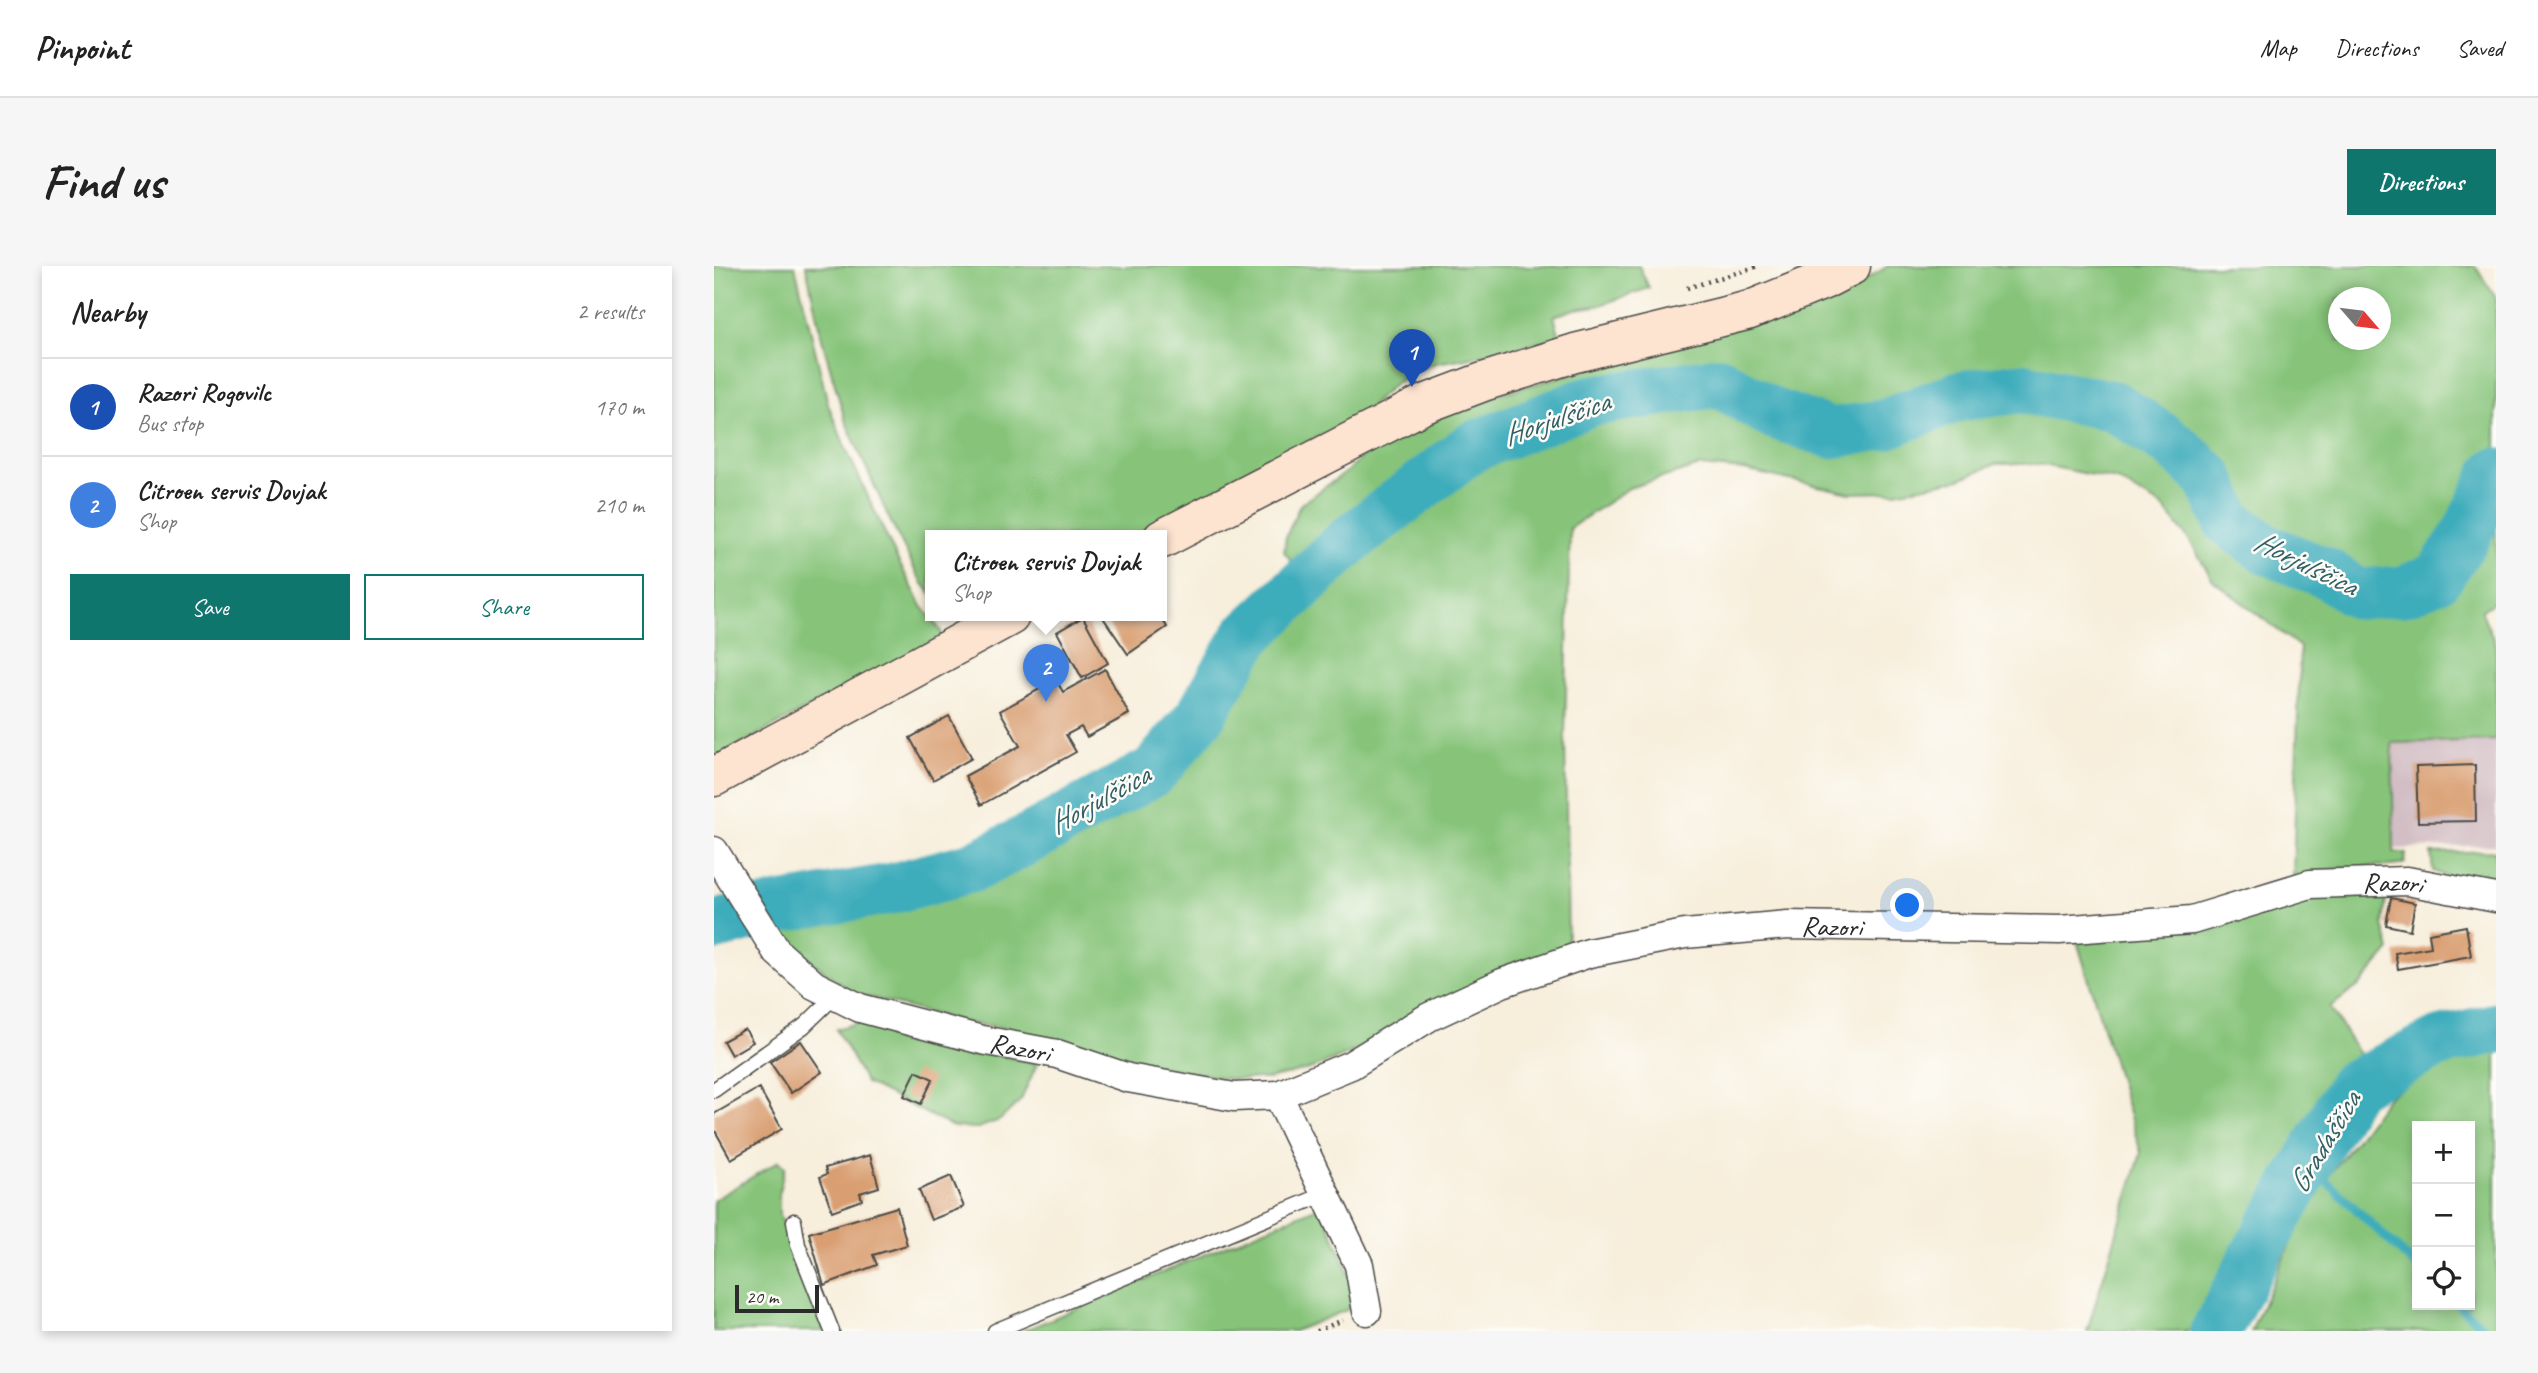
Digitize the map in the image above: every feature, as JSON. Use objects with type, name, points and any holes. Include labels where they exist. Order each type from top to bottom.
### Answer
[{"type":"street","points":[[1167,536],[1422,405],[1483,382],[1575,353],[1750,310],[1824,281],[1851,266]]},
{"type":"street","points":[[714,777],[1001,621]]},
{"type":"street","name":"Razori","points":[[714,852],[777,952],[814,985],[860,1008],[982,1040],[1057,1054],[1128,1078],[1234,1097],[1278,1095],[1351,1065],[1429,1017],[1502,983],[1589,953],[1685,934],[1788,925],[2059,930],[2192,920],[2310,884],[2407,881],[2496,898]]},
{"type":"street","points":[[1278,1095],[1359,1265],[1367,1311]]},
{"type":"lane","points":[[714,1090],[804,1026],[835,996]]},
{"type":"lane","points":[[995,1331],[1325,1194]]},
{"type":"lane","points":[[794,1221],[798,1245],[832,1331]]},
{"type":"shaded area","points":[[2496,739],[2496,845],[2392,849],[2388,743]]},
{"type":"green space","points":[[714,266],[795,266],[828,404],[896,557],[925,610],[925,621],[933,621],[941,631],[941,638],[714,758]]},
{"type":"green space","points":[[806,266],[1639,266],[1649,288],[1597,306],[1554,316],[1560,337],[1496,353],[1436,363],[1412,373],[1393,385],[1366,411],[1145,530],[925,530],[925,586],[888,516],[845,420],[821,336]]},
{"type":"green space","points":[[1888,266],[2475,266],[2496,298],[2496,601],[2481,611],[2496,644],[2496,740],[2392,743],[2394,853],[2406,853],[2405,863],[2342,868],[2293,877],[2300,647],[2213,580],[2190,541],[2163,507],[2117,480],[2038,464],[1996,464],[1957,480],[1895,492],[1850,493],[1744,470],[1700,466],[1629,488],[1570,528],[1565,735],[1568,947],[1348,1054],[1308,1070],[1268,1079],[1231,1079],[1113,1058],[1009,1028],[968,1023],[853,993],[769,923],[752,899],[828,886],[886,880],[945,863],[996,844],[1129,769],[1170,735],[1213,651],[1239,619],[1299,569],[1284,552],[1286,537],[1300,505],[1349,470],[1373,445],[1428,414],[1777,316],[1848,291]]},
{"type":"green space","points":[[2496,851],[2496,883],[2464,881],[2433,871],[2431,853]]},
{"type":"green space","points":[[2387,891],[2383,925],[2390,950],[2360,985],[2330,1007],[2360,1056],[2338,1069],[2196,1331],[2087,1331],[2141,1153],[2074,931],[2278,897]]},
{"type":"green space","points":[[861,1022],[1037,1064],[1021,1100],[1000,1120],[978,1128],[953,1127],[866,1083],[836,1029]]},
{"type":"green space","points":[[2496,1053],[2496,1331],[2251,1331],[2308,1204],[2387,1098],[2440,1062]]},
{"type":"green space","points":[[779,1161],[785,1167],[779,1191],[779,1212],[824,1331],[714,1331],[714,1200]]},
{"type":"green space","points":[[1320,1206],[1340,1250],[1357,1298],[1347,1310],[1294,1331],[1023,1331]]},
{"type":"building","points":[[1076,621],[1085,621],[1108,663],[1082,678],[1057,632]]},
{"type":"building","points":[[1105,621],[1163,621],[1167,627],[1128,654]]},
{"type":"building","points":[[1105,669],[1129,714],[1087,737],[1081,727],[1066,735],[1076,752],[981,805],[965,776],[1020,746],[1000,711],[1056,680],[1063,692]]},
{"type":"building","points":[[949,716],[972,758],[933,780],[910,738]]},
{"type":"building","points":[[2475,765],[2476,821],[2418,822],[2416,767]]},
{"type":"building","points":[[2391,898],[2415,903],[2410,930],[2386,925]]},
{"type":"building","points":[[2466,926],[2471,956],[2398,969],[2395,953],[2431,947],[2429,933]]},
{"type":"building","points":[[745,1029],[753,1042],[731,1055],[723,1041]]},
{"type":"building","points":[[801,1041],[822,1072],[791,1093],[770,1062]]},
{"type":"building","points":[[916,1071],[933,1079],[921,1104],[904,1096]]},
{"type":"building","points":[[759,1088],[782,1129],[731,1159],[714,1129],[714,1114]]},
{"type":"building","points":[[870,1155],[879,1187],[860,1193],[862,1200],[832,1211],[820,1177],[827,1174],[825,1168]]},
{"type":"building","points":[[951,1176],[964,1207],[931,1220],[919,1190]]},
{"type":"building","points":[[897,1207],[907,1245],[873,1255],[877,1265],[824,1285],[809,1233]]},
{"type":"waterway","name":"Horjulščica","points":[[714,926],[774,909],[890,889],[973,867],[1154,771],[1200,716],[1247,636],[1350,540],[1472,447],[1590,401],[1719,382],[1771,413],[1831,433],[1883,425],[1959,396],[2021,388],[2114,406],[2173,445],[2209,477],[2229,522],[2266,549],[2328,574],[2358,594],[2404,591],[2438,577],[2465,537],[2496,473]]},
{"type":"waterway","name":"Gradaščica","points":[[2216,1331],[2257,1252],[2353,1085],[2439,1042],[2496,1028]]},
{"type":"waterway","points":[[2307,1163],[2412,1262]]},
{"type":"waterway","points":[[2464,1310],[2487,1331]]},
{"type":"place","name":"Razori Rogovilc","points":[[1412,387]]},
{"type":"place","name":"Citroen servis Dovjak","points":[[1046,702]]}]
